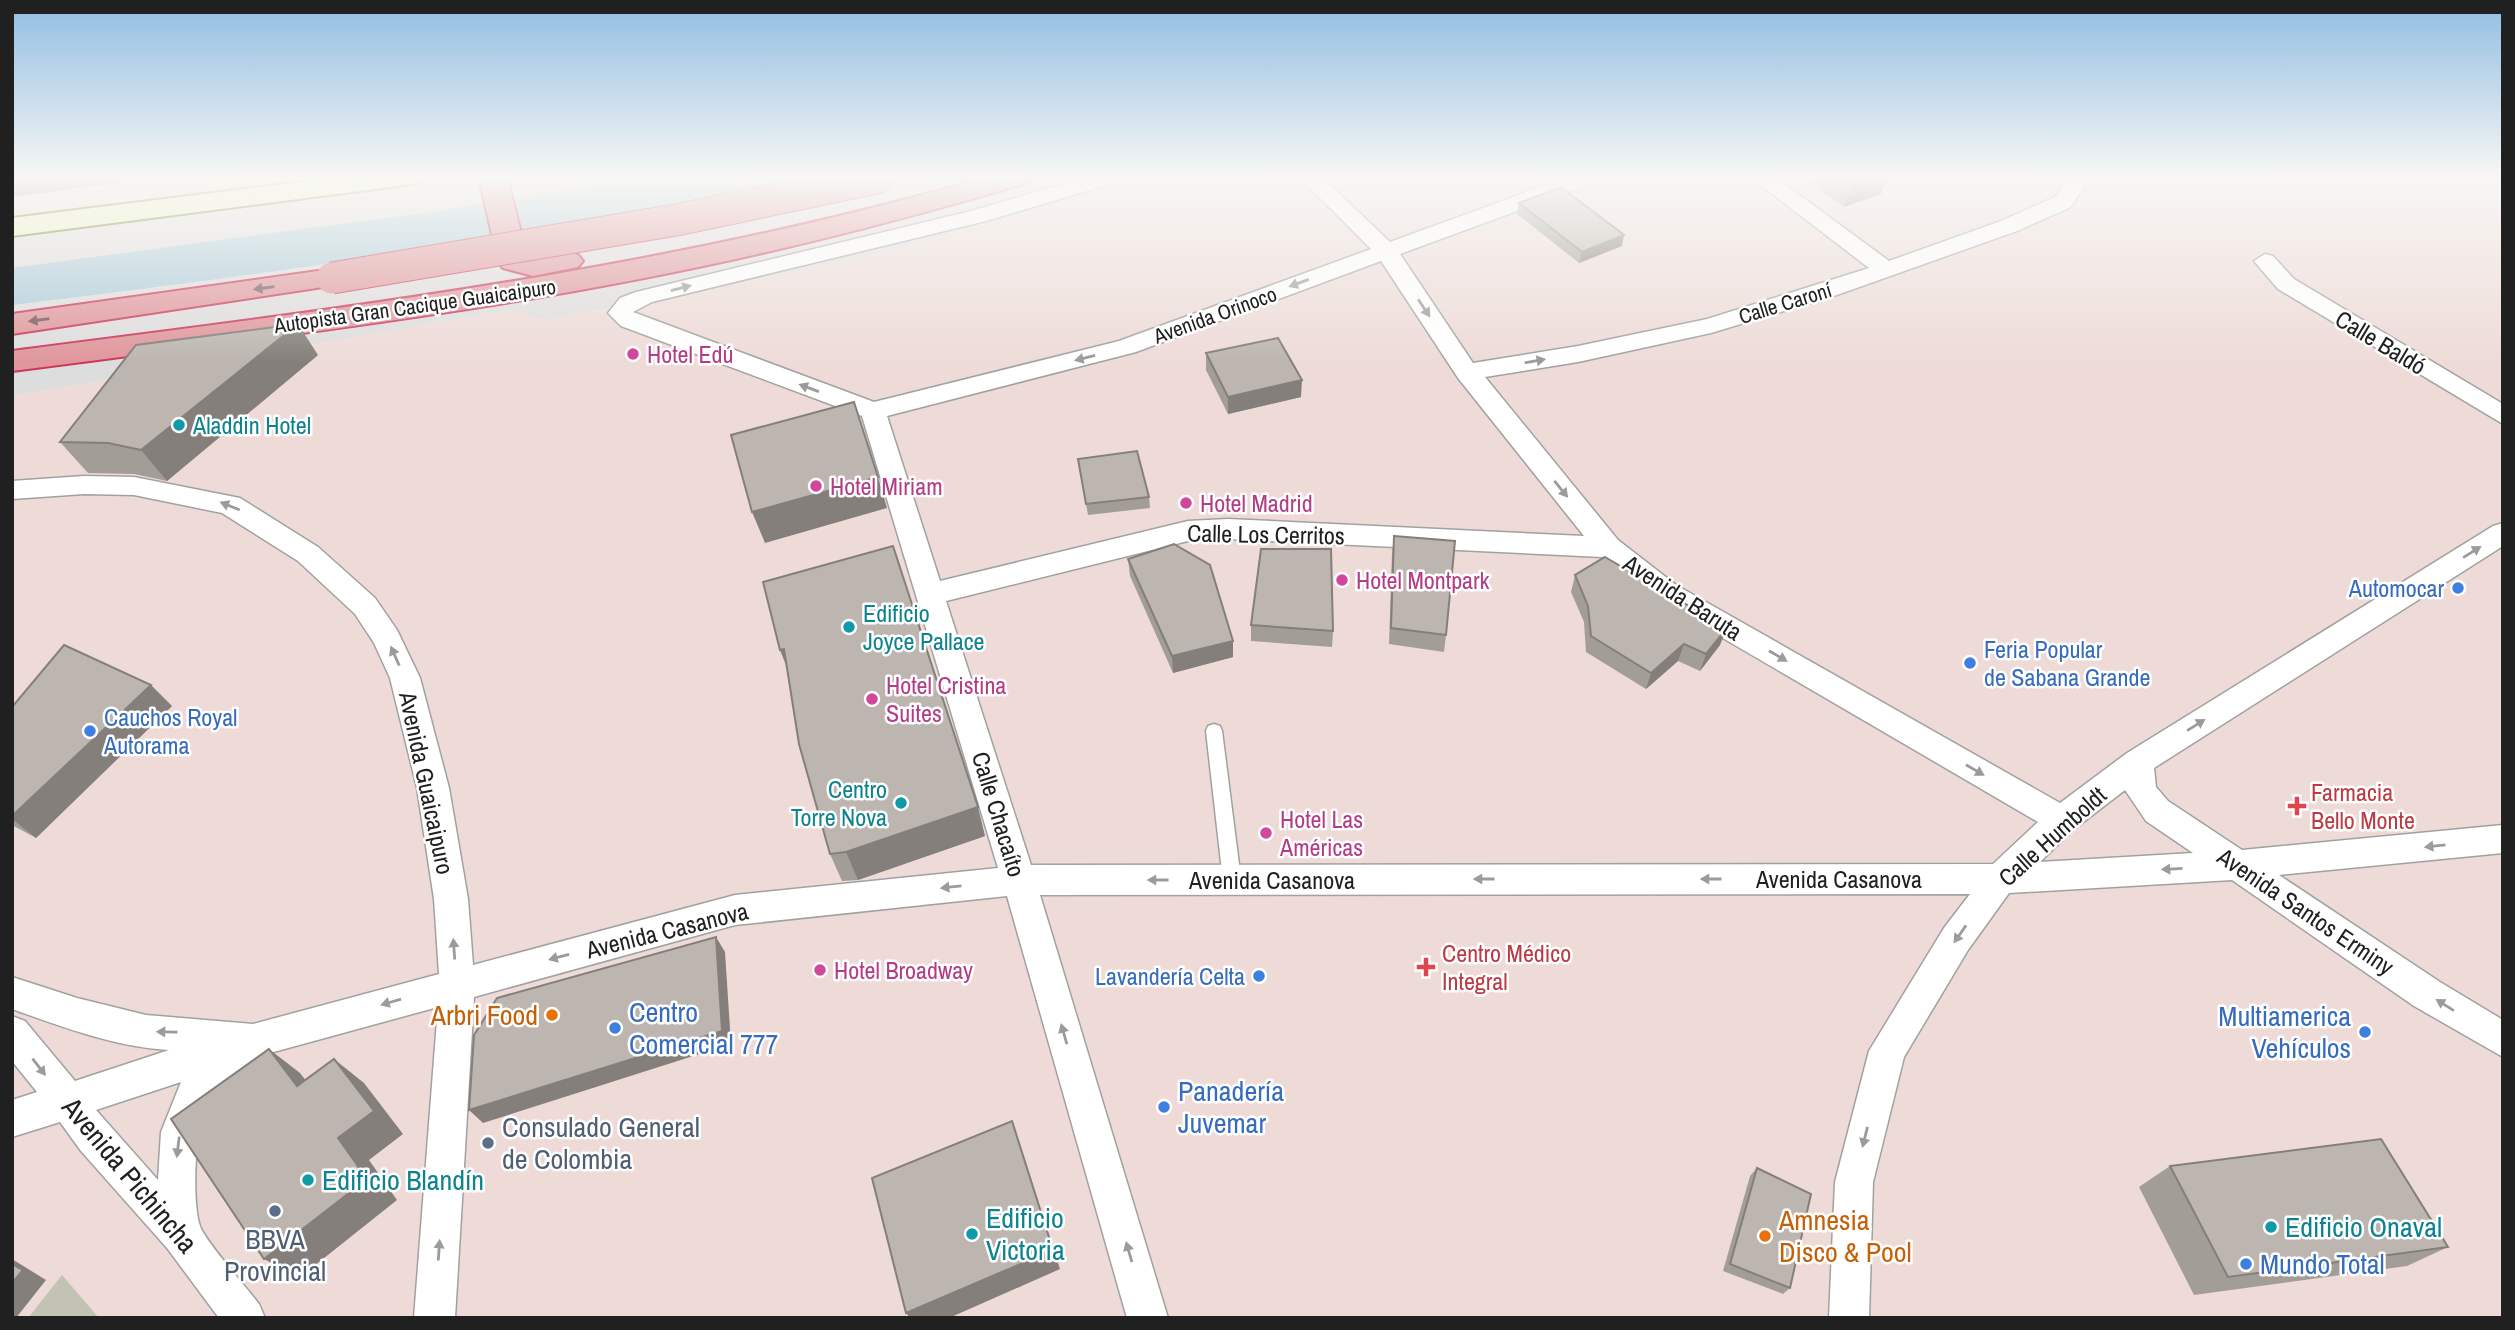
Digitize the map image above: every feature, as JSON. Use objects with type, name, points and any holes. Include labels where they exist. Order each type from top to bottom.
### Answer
[{"type":"highway","points":[[508,239],[511,253],[520,266],[535,267],[680,239]]},
{"type":"highway","name":"Autopista Gran Cacique Guaicaipuro","points":[[12,324],[332,278],[565,239]]},
{"type":"highway","name":"Autopista Gran Cacique Guaicaipuro","points":[[12,361],[459,303],[746,250],[789,239]]},
{"type":"highway","points":[[12,382],[189,338]]},
{"type":"street","points":[[873,411],[629,321],[620,313],[628,303],[644,297],[883,239]]},
{"type":"street","name":"Avenida Baruta","points":[[1374,239],[1386,251],[1467,372],[1608,547],[1667,592],[2062,820]]},
{"type":"street","name":"Avenida Orinoco","points":[[873,411],[1127,347],[1419,239]]},
{"type":"street","points":[[1844,239],[1886,270]]},
{"type":"street","name":"Calle Caroní","points":[[1467,372],[1711,326],[1972,239]]},
{"type":"street","name":"Calle Baldó","points":[[2265,261],[2286,284],[2503,416]]},
{"type":"street","name":"Calle Chacaíto","points":[[873,411],[1019,880],[1148,1318]]},
{"type":"street","name":"Avenida Guaicaipuro","points":[[12,490],[84,485],[134,486],[230,505],[309,554],[365,606],[387,638],[405,678],[433,788],[451,899],[457,984],[434,1318]]},
{"type":"street","name":"Calle Los Cerritos","points":[[932,594],[1188,531],[1228,529],[1608,547]]},
{"type":"street","name":"Calle Humboldt","points":[[1849,1318],[1854,1182],[1887,1051],[1956,939],[2000,878],[2062,820],[2138,762],[2503,533]]},
{"type":"street","name":"Avenida Santos Erminy","points":[[2138,762],[2141,792],[2146,802],[2427,994],[2503,1040]]},
{"type":"street","name":"Avenida Casanova","points":[[12,1119],[260,1039],[734,910],[1019,880],[2000,878],[2240,865],[2503,839]]},
{"type":"street","points":[[12,992],[76,1015],[146,1032],[260,1039]]},
{"type":"street","name":"Avenida Pichincha","points":[[12,1033],[67,1100],[94,1138],[181,1234],[245,1318]]},
{"type":"street","points":[[181,1234],[176,1149],[185,1112],[206,1080],[260,1039]]},
{"type":"lane","points":[[1214,731],[1232,880]]},
{"type":"shaded area","points":[[12,239],[931,239],[886,252],[741,283],[544,320],[512,310],[12,396]]},
{"type":"shaded area","points":[[931,239],[2503,239],[2503,1318],[12,1318],[12,396],[512,310],[544,320],[741,283],[886,252]]},
{"type":"shaded area","points":[[62,1275],[99,1318],[28,1318]]},
{"type":"water","points":[[228,239],[488,239],[216,279],[12,305],[12,268]]},
{"type":"building","points":[[1565,239],[1614,239],[1582,252]]},
{"type":"building","points":[[298,324],[141,450],[108,443],[60,442],[136,345]]},
{"type":"building","points":[[1278,338],[1302,380],[1228,397],[1206,353]]},
{"type":"building","points":[[854,402],[878,477],[752,512],[731,435]]},
{"type":"building","points":[[1137,451],[1149,497],[1086,504],[1078,459]]},
{"type":"building","points":[[1394,536],[1455,541],[1446,635],[1391,628]]},
{"type":"building","points":[[1174,544],[1210,565],[1233,641],[1172,656],[1128,559]]},
{"type":"building","points":[[893,546],[978,807],[846,852],[830,854],[799,744],[784,649],[780,650],[763,582]]},
{"type":"building","points":[[1261,549],[1331,549],[1333,631],[1251,625]]},
{"type":"building","points":[[1605,557],[1727,628],[1706,654],[1684,644],[1651,673],[1591,636],[1588,606],[1575,575]]},
{"type":"building","points":[[64,645],[151,685],[12,816],[12,707]]},
{"type":"building","name":"Centro Comercial 777","points":[[716,937],[722,1031],[469,1110],[474,1035],[497,998]]},
{"type":"building","name":"Edificio Blandín","points":[[269,1049],[297,1086],[334,1059],[374,1111],[338,1138],[367,1179],[264,1259],[171,1119]]},
{"type":"building","name":"Edificio Victoria","points":[[1012,1121],[1053,1250],[906,1313],[872,1178]]},
{"type":"building","name":"Edificio Onaval","points":[[2381,1139],[2448,1247],[2228,1277],[2170,1166]]},
{"type":"building","name":"Amnesia Disco & Pool","points":[[1757,1168],[1811,1194],[1790,1288],[1730,1264]]},
{"type":"building","points":[[12,1264],[23,1270],[12,1283]]},
{"type":"place","name":"Hotel Edú","points":[[633,354]]},
{"type":"place","name":"Aladdin Hotel","points":[[179,425]]},
{"type":"place","name":"Hotel Miriam","points":[[816,486]]},
{"type":"place","name":"Hotel Madrid","points":[[1186,503]]},
{"type":"place","name":"Hotel Montpark","points":[[1342,580]]},
{"type":"place","name":"Automocar","points":[[2458,588]]},
{"type":"place","name":"Edificio Joyce Pallace","points":[[849,627]]},
{"type":"place","name":"Feria Popular de Sabana Grande","points":[[1970,663]]},
{"type":"place","name":"Hotel Cristina Suites","points":[[872,699]]},
{"type":"place","name":"Cauchos Royal Autorama","points":[[90,731]]},
{"type":"place","name":"Centro Torre Nova","points":[[901,803]]},
{"type":"place","name":"Farmacia Bello Monte","points":[[2297,806]]},
{"type":"place","name":"Hotel Las Américas","points":[[1266,833]]},
{"type":"place","name":"Centro Médico Integral","points":[[1426,967]]},
{"type":"place","name":"Hotel Broadway","points":[[820,970]]},
{"type":"place","name":"Lavandería Celta","points":[[1259,976]]},
{"type":"place","name":"Arbri Food","points":[[552,1015]]},
{"type":"place","name":"Centro Comercial 777","points":[[615,1028]]},
{"type":"place","name":"Multiamerica Vehículos","points":[[2365,1032]]},
{"type":"place","name":"Panadería Juvemar","points":[[1164,1107]]},
{"type":"place","name":"Consulado General de Colombia","points":[[488,1143]]},
{"type":"place","name":"Edificio Blandín","points":[[308,1180]]},
{"type":"place","name":"BBVA Provincial","points":[[275,1211]]},
{"type":"place","name":"Edificio Onaval","points":[[2271,1227]]},
{"type":"place","name":"Edificio Victoria","points":[[972,1234]]},
{"type":"place","name":"Amnesia Disco & Pool","points":[[1765,1236]]},
{"type":"place","name":"Mundo Total","points":[[2246,1264]]}]
